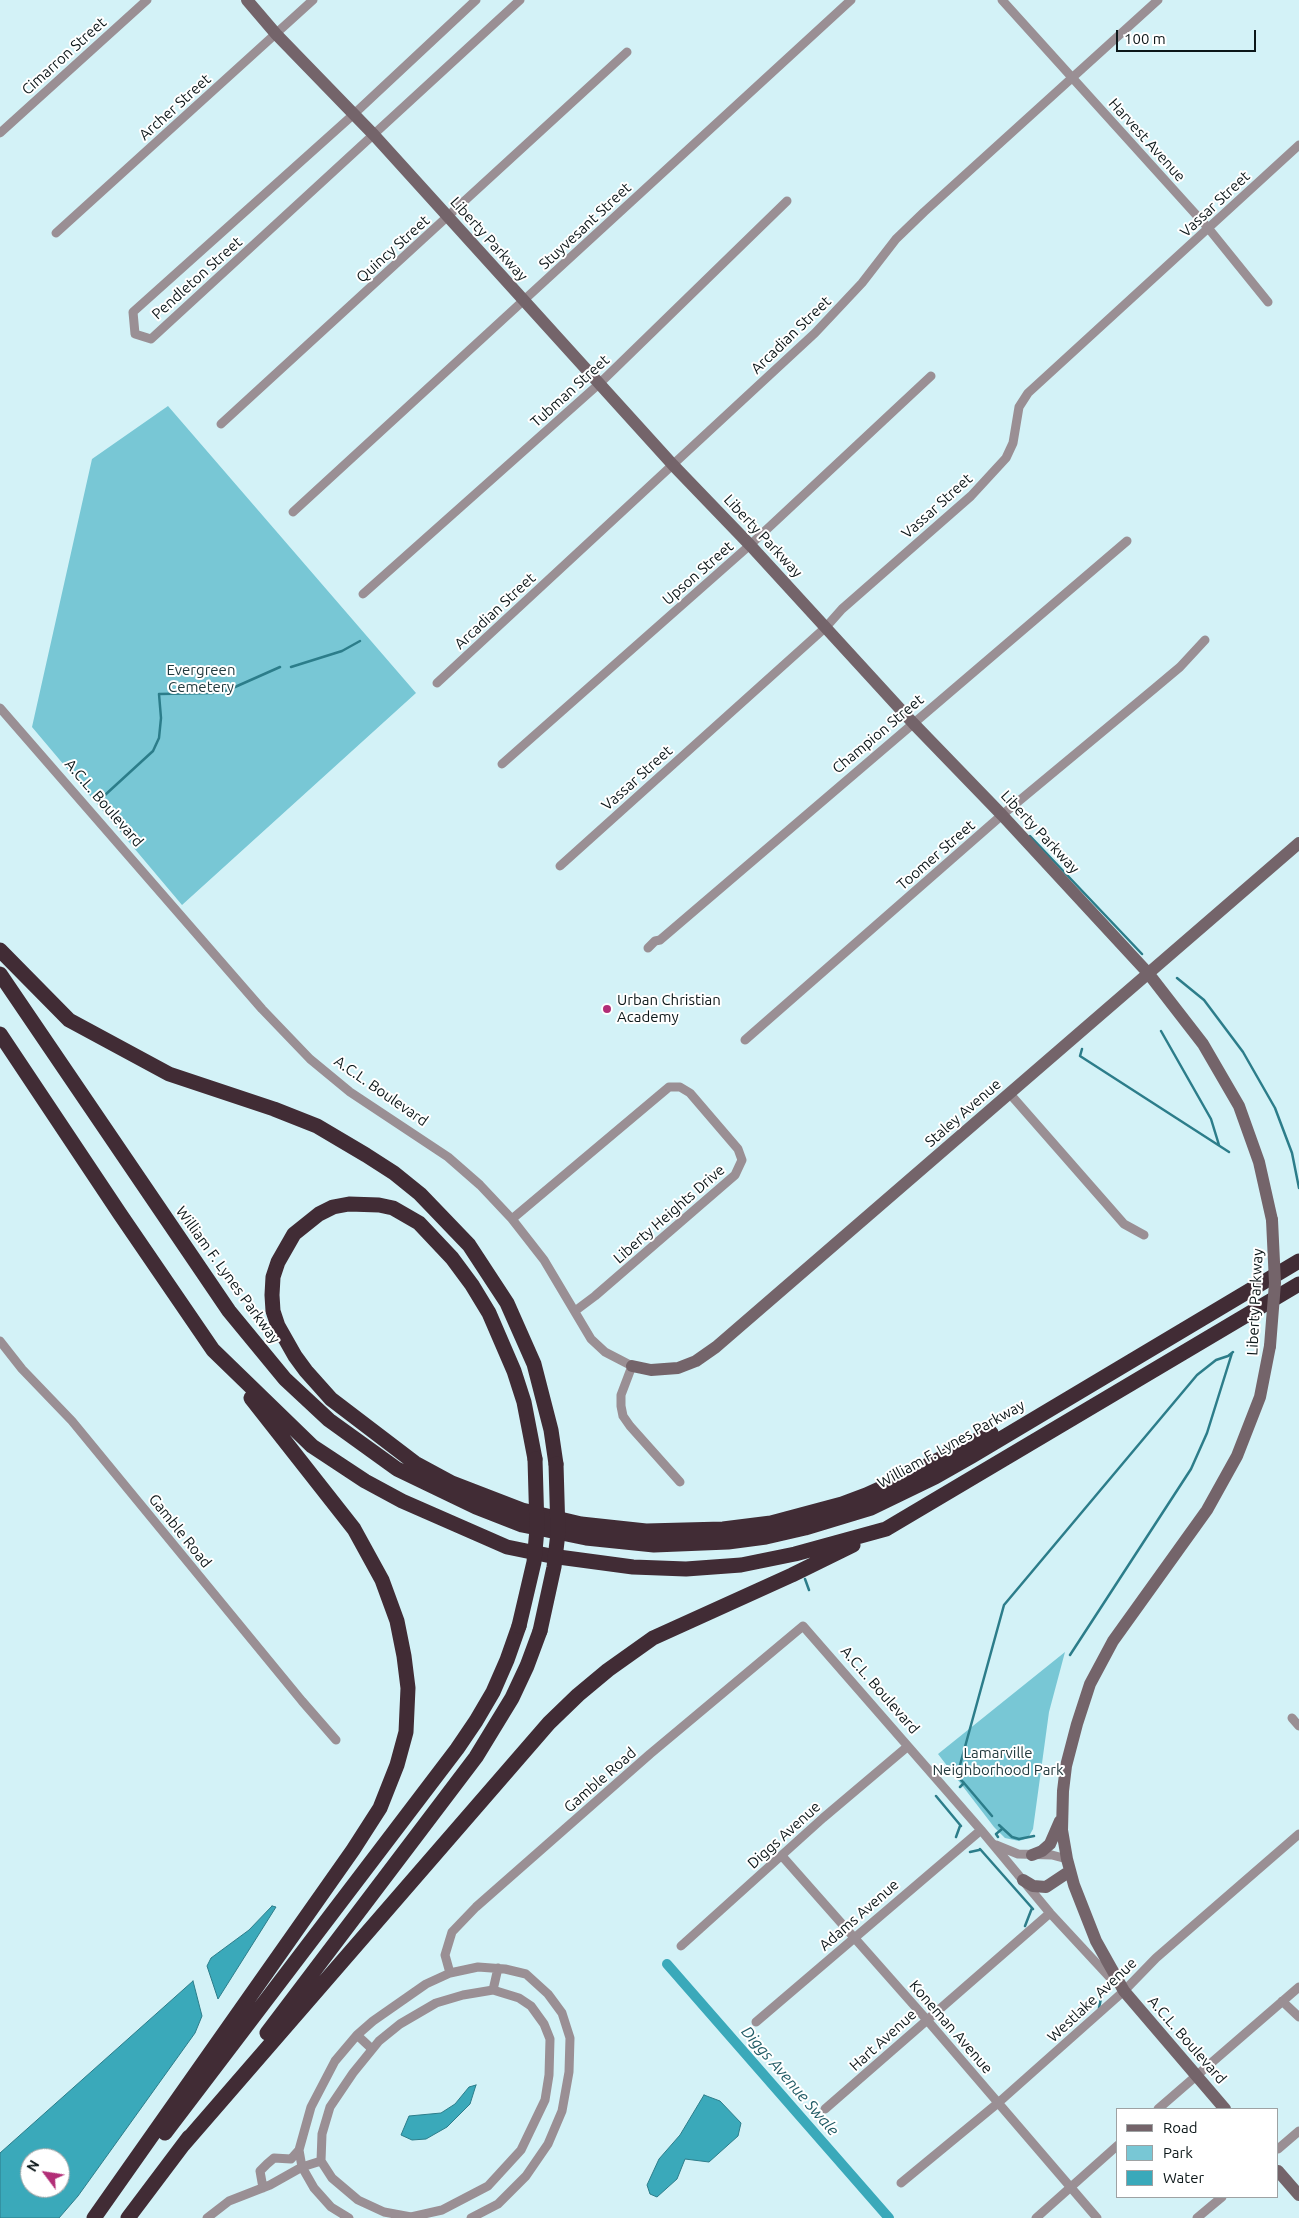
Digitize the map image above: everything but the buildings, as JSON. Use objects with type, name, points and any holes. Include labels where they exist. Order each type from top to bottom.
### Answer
[{"type":"highway","points":[[0,950],[69,1020],[169,1074],[274,1109],[317,1126],[387,1168],[420,1194],[469,1245],[507,1303],[534,1364],[549,1422],[556,1464],[558,1500],[556,1550],[548,1600],[540,1631],[527,1666],[512,1698],[476,1757],[128,2218]]},
{"type":"highway","name":"William F. Lynes Parkway","points":[[0,974],[229,1312],[280,1374],[329,1420],[390,1464],[431,1487],[522,1525],[586,1538],[654,1545],[728,1542],[766,1537],[805,1528],[871,1508],[935,1477],[1299,1260]]},
{"type":"highway","points":[[0,1034],[213,1350],[354,1529],[382,1580],[397,1621],[408,1688],[406,1732],[397,1765],[380,1808],[342,1866],[94,2218]]},
{"type":"highway","points":[[101,2218],[457,1749],[493,1692],[507,1660],[519,1626],[534,1562],[537,1529],[535,1459],[526,1410],[514,1371],[489,1313],[472,1285],[452,1258],[419,1223],[393,1208],[372,1204],[349,1204],[333,1207],[319,1214],[294,1234],[282,1254],[274,1277],[274,1311],[278,1326],[295,1356],[331,1399],[396,1450],[452,1483],[522,1510],[581,1524],[646,1531],[679,1531],[771,1523],[809,1514],[842,1504],[897,1481],[1091,1384]]},
{"type":"highway","points":[[183,2145],[549,1723],[578,1694],[608,1670],[653,1638],[792,1575],[886,1529],[1299,1284]]},
{"type":"highway","points":[[213,1350],[312,1446],[365,1481],[402,1501],[507,1547],[551,1556],[593,1560],[633,1567],[686,1569],[741,1565],[795,1554],[886,1529]]},
{"type":"street","name":"Cimarron Street","points":[[0,133],[147,0]]},
{"type":"street","name":"Liberty Parkway","points":[[247,0],[276,34],[374,135],[673,465],[750,545],[913,723],[1148,973],[1203,1044],[1239,1106],[1259,1162],[1272,1220],[1275,1283],[1270,1346],[1260,1397],[1237,1456],[1206,1510],[1113,1641],[1090,1684],[1066,1766],[1062,1814],[1069,1865]]},
{"type":"street","name":"Archer Street","points":[[56,233],[313,0]]},
{"type":"street","name":"Pendleton Street","points":[[476,0],[354,114],[133,312],[135,334],[151,339],[520,0]]},
{"type":"street","name":"Stuyvesant Street","points":[[293,512],[851,0]]},
{"type":"street","name":"Harvest Avenue","points":[[1002,0],[1209,229],[1268,302]]},
{"type":"street","name":"Arcadian Street","points":[[437,683],[673,465],[847,300],[896,239],[1158,0]]},
{"type":"street","name":"Quincy Street","points":[[221,424],[627,52]]},
{"type":"street","name":"Vassar Street","points":[[560,866],[826,627],[842,609],[971,496],[1006,458],[1013,443],[1019,407],[1028,393],[1299,145]]},
{"type":"street","name":"Tubman Street","points":[[363,594],[600,383],[787,201]]},
{"type":"street","name":"Upson Street","points":[[502,764],[750,545],[931,376]]},
{"type":"street","name":"Champion Street","points":[[648,948],[655,941],[660,940],[1127,541]]},
{"type":"street","name":"Toomer Street","points":[[745,1040],[1002,816],[1180,667],[1205,640]]},
{"type":"street","name":"A.C.L. Boulevard","points":[[0,708],[262,1009],[305,1054],[350,1092],[448,1157],[480,1185],[512,1219],[544,1260],[586,1332],[598,1346],[614,1358],[632,1366]]},
{"type":"street","name":"Staley Avenue","points":[[632,1366],[651,1370],[671,1369],[688,1365],[705,1355],[1299,843]]},
{"type":"street","name":"Liberty Heights Drive","points":[[512,1219],[669,1087],[680,1087],[690,1093],[738,1148],[742,1160],[735,1175],[575,1311]]},
{"type":"street","points":[[1010,1094],[1124,1224],[1144,1235]]},
{"type":"street","name":"Gamble Road","points":[[0,1341],[22,1369],[72,1421],[302,1702],[336,1740]]},
{"type":"street","points":[[632,1366],[621,1396],[624,1416],[630,1426],[680,1482]]},
{"type":"street","name":"A.C.L. Boulevard","points":[[803,1626],[992,1842],[1050,1913],[1124,1991],[1224,2108]]},
{"type":"street","name":"Gamble Road","points":[[450,1973],[445,1955],[452,1932],[476,1907],[650,1754],[803,1626]]},
{"type":"street","points":[[1292,1718],[1299,1726]]},
{"type":"street","name":"Diggs Avenue","points":[[681,1946],[830,1812],[907,1747]]},
{"type":"street","points":[[1032,1854],[1042,1851],[1050,1844],[1062,1814]]},
{"type":"street","name":"Adams Avenue","points":[[756,2022],[981,1830]]},
{"type":"street","name":"Westlake Avenue","points":[[901,2183],[998,2103],[1124,1991],[1156,1958],[1299,1834]]},
{"type":"street","name":"A.C.L. Boulevard","points":[[992,1842],[1012,1853],[1052,1855],[1069,1865],[1096,1941],[1124,1991]]},
{"type":"street","name":"Koneman Avenue","points":[[782,1856],[927,2020],[1097,2218]]},
{"type":"street","points":[[1022,1880],[1033,1886],[1046,1887],[1069,1865]]},
{"type":"street","name":"Hart Avenue","points":[[825,2109],[1050,1913]]},
{"type":"street","points":[[263,2188],[260,2171],[274,2158],[291,2160],[299,2150],[311,2107],[335,2061],[357,2035],[400,2001],[426,1984],[450,1973],[478,1967],[498,1968],[526,1974],[548,1994],[562,2013],[570,2038],[569,2072],[562,2112],[548,2144],[532,2168],[498,2204],[471,2218]]},
{"type":"street","points":[[493,1990],[498,1968]]},
{"type":"street","points":[[1159,2108],[1299,1987]]},
{"type":"street","points":[[493,1990],[519,1998],[531,2006],[544,2024],[550,2040],[549,2075],[544,2100],[537,2119],[521,2150],[488,2186],[442,2210],[411,2217],[384,2212],[358,2200],[332,2178],[321,2161],[322,2134],[330,2106],[372,2049],[379,2040],[400,2024],[436,2003],[464,1995],[493,1990]]},
{"type":"street","points":[[1282,2001],[1299,2017]]},
{"type":"street","points":[[357,2035],[372,2049]]},
{"type":"street","points":[[1279,2148],[1299,2130]]},
{"type":"street","points":[[1036,2218],[1116,2147]]},
{"type":"street","points":[[299,2150],[302,2168],[314,2188],[331,2207],[349,2218]]},
{"type":"street","points":[[207,2218],[229,2201],[263,2188],[302,2168],[321,2161]]},
{"type":"street","points":[[1279,2173],[1299,2195]]},
{"type":"street","points":[[1197,2218],[1221,2198]]},
{"type":"green space","name":"Evergreen Cemetery","points":[[168,406],[416,693],[182,905],[32,727],[92,459]]},
{"type":"green space","name":"Lamarville Neighborhood Park","points":[[1065,1652],[1049,1712],[1033,1829],[1028,1838],[1019,1841],[1005,1838],[994,1827],[938,1754]]},
{"type":"water","points":[[272,1906],[276,1907],[218,1999],[207,1966],[211,1958],[249,1930]]},
{"type":"water","points":[[193,1981],[202,2016],[195,2033],[78,2196],[59,2218],[0,2218],[0,2153]]},
{"type":"water","points":[[476,2085],[470,2104],[447,2127],[426,2139],[412,2140],[401,2135],[409,2116],[441,2113],[455,2104],[469,2087]]},
{"type":"water","points":[[704,2095],[720,2101],[741,2123],[738,2136],[709,2162],[685,2159],[677,2179],[657,2197],[650,2194],[647,2185],[659,2159],[680,2135]]},
{"type":"waterway","points":[[291,667],[342,651],[360,641]]},
{"type":"waterway","points":[[226,691],[280,667]]},
{"type":"waterway","points":[[105,795],[153,751],[159,738],[161,718],[159,694],[213,693]]},
{"type":"waterway","points":[[1030,836],[1142,954]]},
{"type":"waterway","points":[[1177,978],[1204,1000],[1243,1052],[1275,1108],[1292,1153],[1299,1188]]},
{"type":"waterway","points":[[1161,1031],[1211,1119],[1219,1145]]},
{"type":"waterway","points":[[1082,1049],[1080,1056],[1229,1152]]},
{"type":"waterway","points":[[960,1787],[964,1783],[961,1780],[960,1765],[1004,1605],[1197,1375],[1216,1360],[1233,1352]]},
{"type":"waterway","points":[[1070,1655],[1191,1469],[1207,1433],[1232,1353]]},
{"type":"waterway","points":[[805,1579],[809,1590]]},
{"type":"waterway","points":[[964,1783],[992,1816]]},
{"type":"waterway","points":[[936,1796],[961,1826]]},
{"type":"waterway","points":[[999,1825],[1012,1837],[1019,1839],[1034,1836]]},
{"type":"waterway","points":[[956,1837],[960,1826]]},
{"type":"waterway","points":[[998,1837],[996,1834],[1002,1829]]},
{"type":"waterway","points":[[980,1849],[1033,1909]]},
{"type":"waterway","points":[[970,1852],[979,1850]]},
{"type":"waterway","points":[[1025,1926],[1032,1908]]},
{"type":"waterway","name":"Diggs Avenue Swale","points":[[667,1964],[889,2218]]},
{"type":"waterway","points":[[1099,2008],[1103,1989]]},
{"type":"place","name":"Urban Christian Academy","points":[[607,1009]]}]
